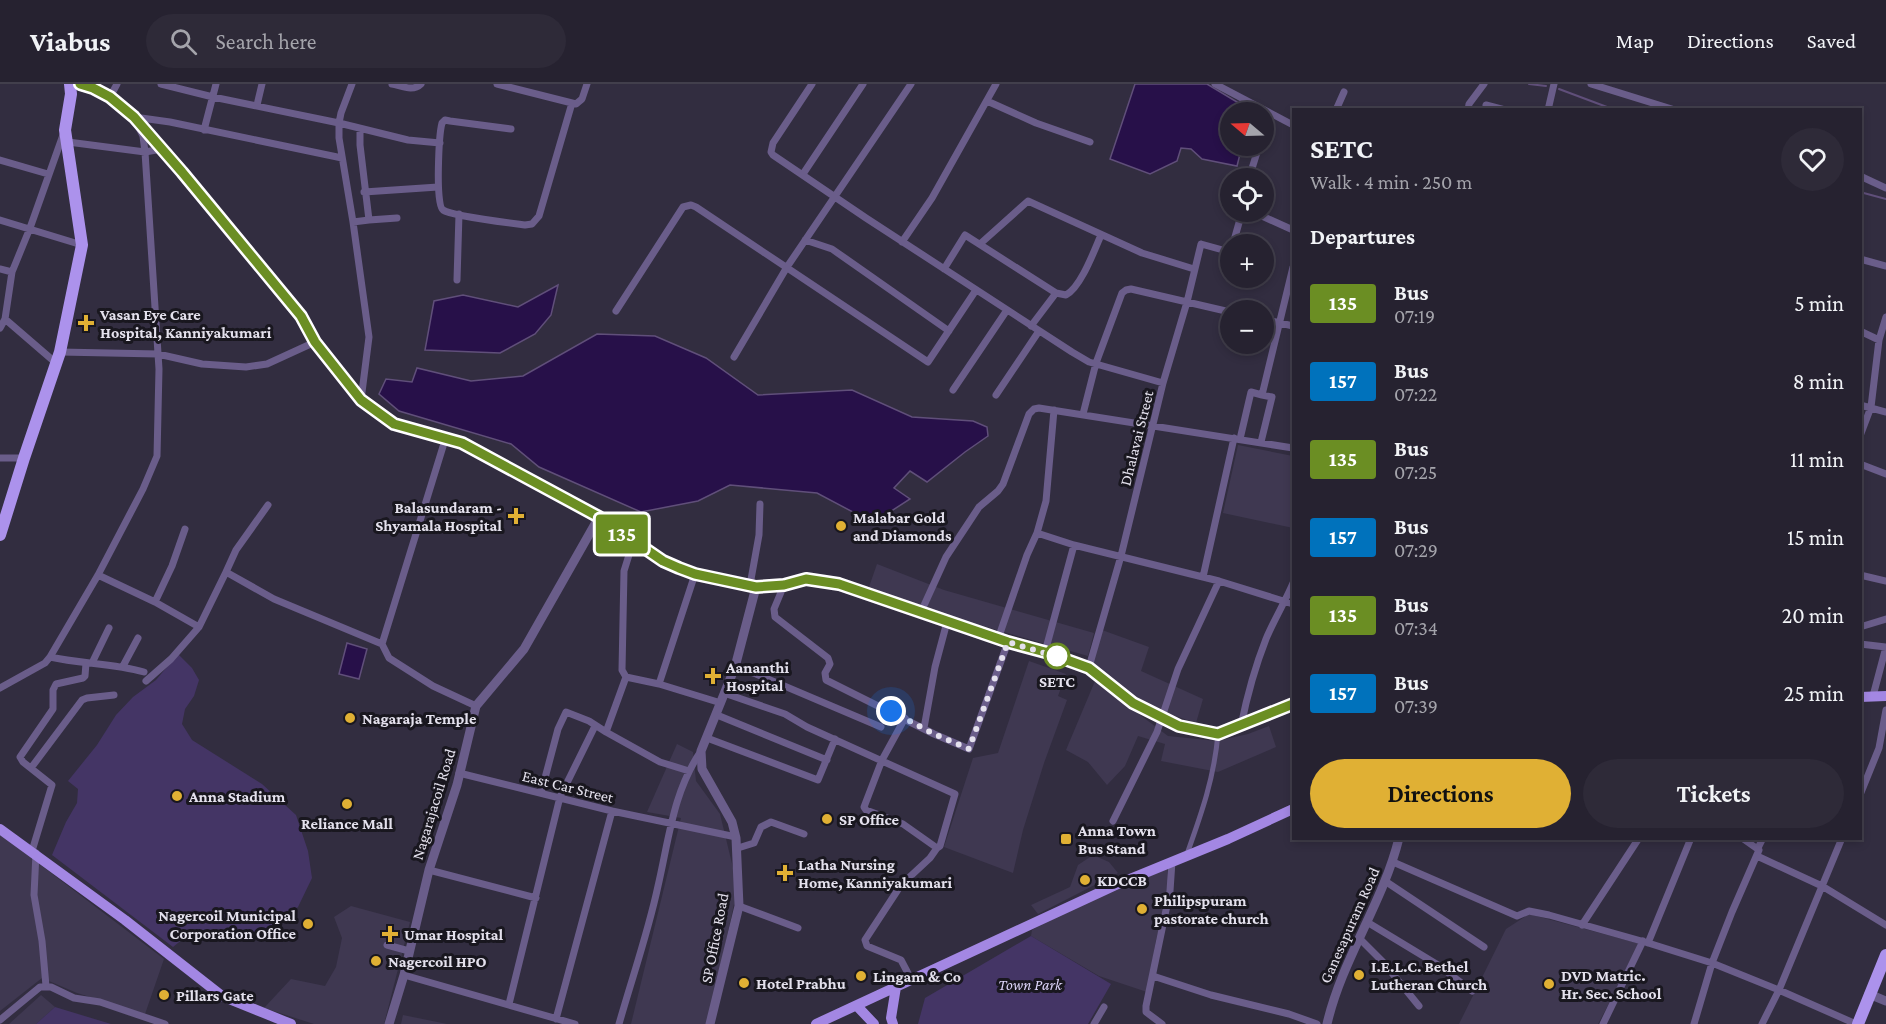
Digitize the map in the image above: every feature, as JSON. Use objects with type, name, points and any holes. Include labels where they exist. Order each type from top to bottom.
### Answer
[{"type":"highway","points":[[0,535],[58,357],[82,245],[66,136],[70,84]]},
{"type":"highway","points":[[1857,1024],[1886,955]]},
{"type":"main road","points":[[80,84],[110,97],[134,117],[301,316],[315,342],[361,400],[394,424],[462,443],[599,517],[663,561],[695,574],[753,586],[784,585],[806,579],[839,584],[946,622],[1089,668],[1133,703],[1179,726],[1218,734],[1292,704]]},
{"type":"main road","points":[[1862,697],[1886,696]]},
{"type":"main road","points":[[816,1024],[1118,884],[1292,809]]},
{"type":"main road","points":[[0,829],[125,920],[222,996],[291,1024]]},
{"type":"main road","points":[[893,1024],[891,1018],[896,987]]},
{"type":"main road","points":[[857,1006],[874,1024]]},
{"type":"street","points":[[110,97],[117,84]]},
{"type":"street","points":[[161,84],[408,140],[440,143]]},
{"type":"street","points":[[204,130],[216,84]]},
{"type":"street","points":[[257,105],[262,84]]},
{"type":"street","points":[[352,84],[339,123],[339,138],[369,337],[361,400]]},
{"type":"street","points":[[392,84],[409,88],[415,88],[421,84]]},
{"type":"street","points":[[497,84],[572,103],[580,102],[587,84]]},
{"type":"street","points":[[812,84],[772,147],[773,155],[1072,352],[1096,363],[1163,383]]},
{"type":"street","points":[[803,174],[863,84]]},
{"type":"street","points":[[734,357],[787,267],[911,84]]},
{"type":"street","points":[[902,242],[932,198],[996,84]]},
{"type":"street","points":[[1215,84],[1249,102]]},
{"type":"street","points":[[1468,108],[1484,84]]},
{"type":"street","points":[[1548,108],[1554,84]]},
{"type":"street","points":[[1591,84],[1669,108]]},
{"type":"street","points":[[1337,108],[1344,92]]},
{"type":"street","points":[[987,101],[1036,123],[1090,142]]},
{"type":"street","points":[[511,129],[445,120],[441,127],[439,206],[447,212],[525,225],[532,224],[537,220],[572,103]]},
{"type":"street","points":[[1486,105],[1497,108]]},
{"type":"street","points":[[1274,115],[1292,124]]},
{"type":"street","points":[[134,117],[170,122],[342,158]]},
{"type":"street","points":[[0,688],[45,663],[50,657],[98,575],[143,489],[157,456],[158,354],[145,152],[143,136],[134,117]]},
{"type":"street","points":[[360,129],[364,192],[369,220]]},
{"type":"street","points":[[0,328],[5,319],[3,305],[12,272],[48,174],[66,136],[145,152],[162,149]]},
{"type":"street","points":[[0,160],[48,174]]},
{"type":"street","points":[[1862,178],[1886,188]]},
{"type":"street","points":[[364,192],[438,187]]},
{"type":"street","points":[[980,244],[1028,201],[1101,236],[1160,259],[1194,269]]},
{"type":"street","points":[[616,311],[683,207],[687,205],[696,207],[928,362],[976,290]]},
{"type":"street","points":[[457,280],[459,214]]},
{"type":"street","points":[[353,222],[397,218]]},
{"type":"street","points":[[0,220],[82,245]]},
{"type":"street","points":[[1274,221],[1292,230]]},
{"type":"street","points":[[944,269],[965,235],[1056,293],[1066,295],[1071,292],[1101,236]]},
{"type":"street","points":[[805,240],[832,249],[949,331]]},
{"type":"street","name":"Dhalavai Street","points":[[1089,668],[1121,556],[1152,424],[1201,244],[1220,249]]},
{"type":"street","points":[[1862,260],[1886,266]]},
{"type":"street","points":[[0,269],[12,272]]},
{"type":"street","points":[[1262,395],[1292,271]]},
{"type":"street","points":[[1083,414],[1096,363],[1122,293],[1131,288],[1220,310]]},
{"type":"street","points":[[1031,326],[1056,293]]},
{"type":"street","points":[[953,390],[1007,310]]},
{"type":"street","points":[[1862,431],[1871,407],[1879,340],[1886,317]]},
{"type":"street","points":[[5,319],[58,357],[158,354],[202,364],[246,367],[267,364],[315,342]]},
{"type":"street","points":[[1274,321],[1292,326]]},
{"type":"street","points":[[996,395],[1039,331]]},
{"type":"street","points":[[1862,332],[1879,340]]},
{"type":"street","points":[[1203,577],[1237,438],[1251,393],[1272,397],[1261,442]]},
{"type":"street","points":[[1862,405],[1886,412]]},
{"type":"street","points":[[921,612],[946,557],[979,507],[1003,484],[1031,411],[1039,408],[1083,414],[1292,448]]},
{"type":"street","points":[[784,585],[774,609],[775,616],[828,658],[830,664],[825,673],[826,680],[969,749],[1027,555],[1037,533],[1046,501],[1054,410]]},
{"type":"street","points":[[382,644],[445,440]]},
{"type":"street","points":[[0,458],[24,458]]},
{"type":"street","points":[[1862,465],[1886,474]]},
{"type":"street","points":[[619,1024],[658,888],[671,823],[682,786],[707,738],[735,667],[753,586],[760,504]]},
{"type":"street","points":[[146,681],[171,659],[199,627],[236,550],[268,505]]},
{"type":"street","name":"Nagarajacoil Road","points":[[389,1024],[404,975],[429,870],[459,773],[476,706],[524,649],[599,517]]},
{"type":"street","points":[[155,602],[172,566],[185,529]]},
{"type":"street","points":[[1037,533],[1074,545],[1219,581],[1292,604]]},
{"type":"street","points":[[633,542],[624,572],[622,597],[621,659],[622,670],[626,677],[785,714],[807,727],[955,794],[940,846],[902,885],[865,940],[867,946],[901,960],[911,979]]},
{"type":"street","points":[[1045,652],[1074,545]]},
{"type":"street","points":[[226,572],[274,599],[382,644],[389,658],[433,686],[476,706]]},
{"type":"street","points":[[659,684],[695,574]]},
{"type":"street","points":[[98,575],[155,602],[199,627]]},
{"type":"street","points":[[1862,575],[1886,581]]},
{"type":"street","points":[[1113,821],[1157,732],[1178,669],[1219,581]]},
{"type":"street","points":[[1242,726],[1254,672],[1266,639],[1292,585]]},
{"type":"street","points":[[1862,626],[1886,619]]},
{"type":"street","points":[[924,728],[946,622]]},
{"type":"street","points":[[46,986],[42,941],[34,895],[34,852],[52,785],[20,757],[52,709],[54,687],[58,683],[85,676],[89,663],[110,628]]},
{"type":"street","points":[[123,666],[138,638]]},
{"type":"street","points":[[1862,644],[1886,647],[1873,696]]},
{"type":"street","points":[[50,657],[123,666],[144,672]]},
{"type":"street","points":[[735,667],[881,727]]},
{"type":"street","points":[[606,732],[626,677]]},
{"type":"street","points":[[31,768],[82,700],[114,695]]},
{"type":"street","points":[[1862,790],[1880,748],[1886,710]]},
{"type":"street","points":[[541,793],[558,729],[566,712],[660,762],[689,771]]},
{"type":"street","points":[[717,715],[827,760]]},
{"type":"street","points":[[905,718],[882,760],[864,808],[903,824],[938,848]]},
{"type":"street","points":[[509,1004],[560,797],[596,726]]},
{"type":"street","points":[[1187,855],[1208,793],[1215,763],[1218,734]]},
{"type":"street","points":[[707,738],[818,780],[835,739]]},
{"type":"street","name":"SP Office Road","points":[[701,751],[702,769],[732,822],[738,848],[739,906],[710,1024]]},
{"type":"street","name":"East Car Street","points":[[459,773],[612,811],[736,837]]},
{"type":"street","points":[[556,1019],[612,811]]},
{"type":"street","points":[[738,848],[754,843],[761,827],[771,822],[804,834]]},
{"type":"street","name":"Ganesapuram Road","points":[[1327,1024],[1338,984],[1394,862],[1399,840]]},
{"type":"street","points":[[1582,925],[1638,840]]},
{"type":"street","points":[[1603,1024],[1645,942],[1690,840]]},
{"type":"street","points":[[1744,840],[1758,852],[1822,886],[1886,925]]},
{"type":"street","points":[[1694,1024],[1712,963],[1762,840]]},
{"type":"street","points":[[1762,1024],[1779,990],[1841,840]]},
{"type":"street","points":[[1162,1024],[1146,1012],[1170,891],[1172,861]]},
{"type":"street","points":[[1394,862],[1517,916],[1529,911],[1645,942],[1712,963],[1857,1024]]},
{"type":"street","points":[[429,870],[536,898]]},
{"type":"street","points":[[1384,881],[1484,947]]},
{"type":"street","points":[[739,906],[798,928]]},
{"type":"street","points":[[1367,922],[1438,965],[1472,991]]},
{"type":"street","points":[[1360,939],[1383,962],[1419,1006]]},
{"type":"street","points":[[387,945],[409,951]]},
{"type":"street","points":[[404,975],[575,1024]]},
{"type":"street","points":[[1153,976],[1211,995],[1289,1014],[1317,1024]]},
{"type":"street","points":[[0,1020],[40,987],[46,986],[74,998],[100,1002],[165,1024]]},
{"type":"street","points":[[1869,994],[1886,1001]]},
{"type":"street","points":[[1094,1024],[1104,1007]]},
{"type":"shaded area","points":[[1135,84],[1207,84],[1237,102],[1220,102],[1220,156],[1240,156],[1237,166],[1202,159],[1191,149],[1181,148],[1177,161],[1150,174],[1110,159]]},
{"type":"shaded area","points":[[558,285],[551,315],[535,334],[500,353],[425,350],[434,301],[463,295],[518,307]]},
{"type":"shaded area","points":[[597,334],[655,336],[706,358],[758,395],[852,390],[912,417],[973,421],[987,427],[988,436],[927,482],[910,471],[894,488],[910,499],[882,517],[866,519],[817,493],[730,485],[698,501],[641,512],[539,467],[511,444],[399,411],[379,394],[386,379],[412,382],[417,368],[471,381],[523,376]]},
{"type":"shaded area","points":[[1238,445],[1292,456],[1292,528],[1223,513]]},
{"type":"shaded area","points":[[877,564],[944,590],[1094,633],[1088,656],[927,610],[869,587]]},
{"type":"shaded area","points":[[1102,630],[1149,647],[1141,671],[1203,699],[1196,723],[1158,710],[1126,690],[1092,663]]},
{"type":"shaded area","points":[[347,643],[367,649],[359,679],[339,674]]},
{"type":"shaded area","points":[[1029,661],[1066,674],[1058,696],[1067,700],[1023,830],[1013,873],[944,847],[973,758],[998,753]]},
{"type":"shaded area","points":[[1095,681],[1168,736],[1217,741],[1248,734],[1269,726],[1276,747],[1218,772],[1161,761],[1165,744],[1138,736],[1125,766],[1107,785],[1088,762],[1066,750]]},
{"type":"shaded area","points":[[677,744],[693,752],[696,781],[720,814],[734,872],[734,904],[708,1024],[631,1024],[681,818],[647,812]]},
{"type":"shaded area","points":[[0,834],[164,959],[145,1014],[77,993],[42,978],[0,1011]]},
{"type":"shaded area","points":[[1093,855],[1109,862],[1118,873],[1038,914],[1031,905],[1070,887],[1078,865]]},
{"type":"shaded area","points":[[1167,869],[1169,891],[1156,940],[1147,992],[1099,976],[1031,936],[1032,930],[1060,914]]},
{"type":"shaded area","points":[[351,906],[410,922],[384,1024],[314,1024],[264,1008],[291,979],[325,986],[336,967],[342,938],[334,917]]},
{"type":"shaded area","name":"DVD Matric. Hr. Sec. School","points":[[1529,914],[1641,944],[1598,1024],[1459,1024],[1506,929]]},
{"type":"shaded area","points":[[41,995],[55,1007],[36,1024],[9,1024]]},
{"type":"shaded area","points":[[403,1015],[447,1024],[401,1024]]},
{"type":"green space","name":"Anna Stadium","points":[[178,654],[192,668],[199,680],[194,696],[185,709],[182,724],[192,740],[262,784],[296,815],[308,851],[312,878],[298,907],[273,926],[242,939],[189,934],[173,947],[52,855],[77,803],[78,789],[68,781],[97,745],[116,715],[133,697],[156,680]]},
{"type":"green space","name":"Town Park","points":[[1031,936],[1111,984],[1088,1024],[918,1024],[925,998]]},
{"type":"green space","points":[[55,1007],[111,1024],[36,1024]]},
{"type":"waterway","points":[[1529,84],[1546,86]]},
{"type":"waterway","points":[[1559,89],[1610,108]]},
{"type":"waterway","points":[[1862,193],[1886,199]]},
{"type":"bus line","name":"135","points":[[80,84],[110,97],[134,117],[301,316],[315,342],[361,400],[394,424],[462,443],[599,517],[663,561],[695,574],[756,587],[784,585],[806,579],[839,584],[946,622],[1089,668],[1133,703],[1179,726],[1218,734],[1292,704]]},
{"type":"place","name":"Vasan Eye Care Hospital, Kanniyakumari","points":[[86,323]]},
{"type":"place","name":"Balasundaram - Shyamala Hospital","points":[[516,516]]},
{"type":"place","name":"Malabar Gold and Diamonds","points":[[841,526]]},
{"type":"place","name":"SETC","points":[[1057,656]]},
{"type":"place","name":"Aananthi Hospital","points":[[713,676]]},
{"type":"place","name":"Nagaraja Temple","points":[[350,718]]},
{"type":"place","name":"Anna Stadium","points":[[177,796]]},
{"type":"place","name":"Reliance Mall","points":[[347,804]]},
{"type":"place","name":"SP Office","points":[[827,819]]},
{"type":"place","name":"Anna Town Bus Stand","points":[[1066,839]]},
{"type":"place","name":"Latha Nursing Home, Kanniyakumari","points":[[785,873]]},
{"type":"place","name":"KDCCB","points":[[1085,880]]},
{"type":"place","name":"Philipspuram pastorate church","points":[[1142,909]]},
{"type":"place","name":"Nagercoil Municipal Corporation Office","points":[[308,924]]},
{"type":"place","name":"Umar Hospital","points":[[390,934]]},
{"type":"place","name":"Nagercoil HPO","points":[[376,961]]},
{"type":"place","name":"I.E.L.C. Bethel Lutheran Church","points":[[1359,975]]},
{"type":"place","name":"Lingam & Co","points":[[861,976]]},
{"type":"place","name":"Hotel Prabhu","points":[[744,983]]},
{"type":"place","name":"DVD Matric. Hr. Sec. School","points":[[1549,984]]},
{"type":"place","name":"Pillars Gate","points":[[164,995]]},
{"type":"route","points":[[891,711],[934,734],[969,749],[1008,642],[1067,660],[1057,656]]}]
